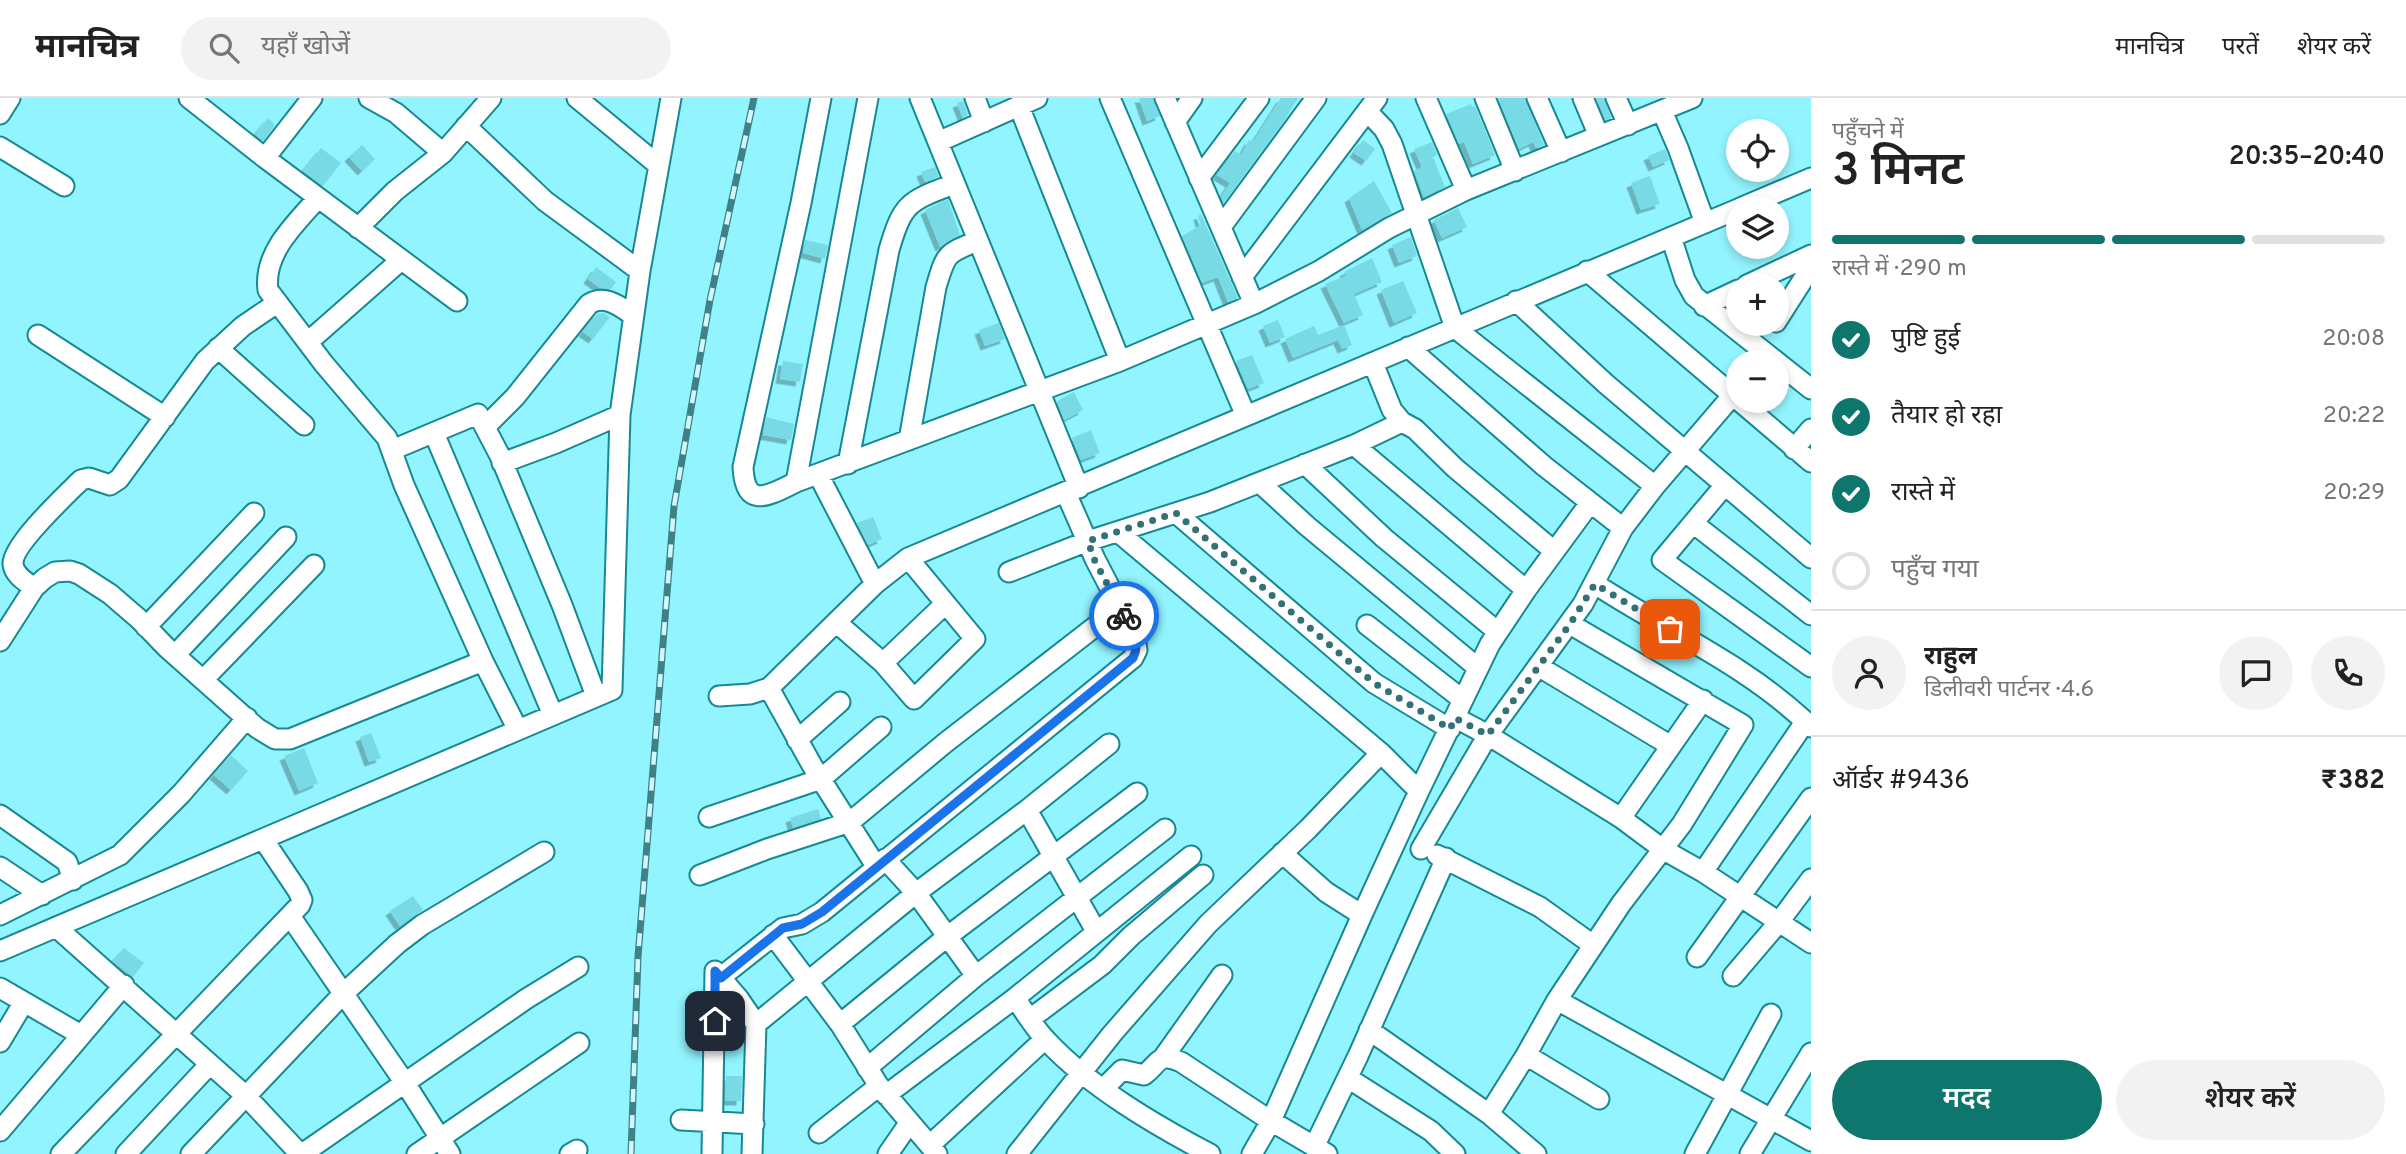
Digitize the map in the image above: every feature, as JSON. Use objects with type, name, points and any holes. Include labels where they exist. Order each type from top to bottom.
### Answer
[{"type":"street","points":[[0,114],[10,98]]},
{"type":"street","points":[[189,98],[457,301]]},
{"type":"street","points":[[265,158],[312,98]]},
{"type":"street","points":[[369,98],[396,113],[443,153]]},
{"type":"street","points":[[358,228],[395,191],[443,153],[491,98]]},
{"type":"street","points":[[577,98],[658,165]]},
{"type":"street","points":[[0,951],[612,690],[620,415],[640,271],[671,98]]},
{"type":"street","points":[[821,98],[801,203],[743,467],[744,481],[748,492],[753,496],[762,497],[1120,361],[1254,304],[1319,271],[1416,214],[1466,190],[1692,98]]},
{"type":"street","points":[[796,482],[868,98]]},
{"type":"street","points":[[721,978],[783,928],[811,919],[1133,658],[1137,650],[1135,636],[1088,541],[1039,392],[920,98]]},
{"type":"street","points":[[975,98],[984,122]]},
{"type":"street","points":[[1110,98],[1246,416]]},
{"type":"street","points":[[1165,98],[1254,304]]},
{"type":"street","points":[[1175,122],[1192,98]]},
{"type":"street","points":[[1199,177],[1259,98]]},
{"type":"street","points":[[1221,227],[1317,98]]},
{"type":"street","points":[[1426,98],[1466,190]]},
{"type":"street","points":[[1485,98],[1515,171]]},
{"type":"street","points":[[1537,98],[1560,152]]},
{"type":"street","points":[[1583,98],[1599,136]]},
{"type":"street","points":[[1616,98],[1628,125]]},
{"type":"street","points":[[938,142],[1028,102],[1120,361]]},
{"type":"street","points":[[1242,277],[1372,105],[1392,144],[1455,328],[1655,486]]},
{"type":"street","points":[[1662,111],[1705,223]]},
{"type":"street","points":[[466,127],[545,201],[640,271]]},
{"type":"street","points":[[0,147],[64,186]]},
{"type":"street","points":[[1769,196],[1811,178]]},
{"type":"street","points":[[848,464],[889,250],[896,227],[901,214],[910,203],[954,184]]},
{"type":"street","points":[[318,198],[286,235],[272,260],[268,290],[387,438],[404,485],[483,661],[518,730]]},
{"type":"street","points":[[719,696],[750,694],[769,688],[874,584],[908,558],[1726,214]]},
{"type":"street","points":[[1671,237],[1685,280],[1694,296],[1752,350]]},
{"type":"street","points":[[909,440],[936,287],[943,262],[948,253],[977,241]]},
{"type":"street","points":[[1773,273],[1811,255]]},
{"type":"street","points":[[308,342],[401,260]]},
{"type":"street","points":[[1789,302],[1811,267]]},
{"type":"street","points":[[1587,271],[1726,386]]},
{"type":"street","points":[[1704,306],[1726,296]]},
{"type":"street","points":[[486,426],[515,397],[560,337],[589,304],[596,300],[605,300],[633,315]]},
{"type":"street","points":[[1516,302],[1685,452],[1811,558]]},
{"type":"street","points":[[34,587],[20,578],[13,563],[14,555],[29,534],[81,480],[89,478],[102,484],[114,484],[205,362],[243,326],[278,303]]},
{"type":"street","points":[[38,335],[165,417]]},
{"type":"street","points":[[1408,347],[1590,503],[1623,528]]},
{"type":"street","points":[[218,348],[304,425]]},
{"type":"street","points":[[1373,363],[1392,410],[1402,422],[1415,429],[1455,468],[1554,551]]},
{"type":"street","points":[[1789,375],[1811,389]]},
{"type":"street","points":[[1420,849],[1488,735],[1570,624],[1595,584],[1623,528],[1655,486],[1726,404]]},
{"type":"street","points":[[1756,413],[1811,462]]},
{"type":"street","points":[[392,450],[478,414],[486,426],[562,605],[596,696]]},
{"type":"street","points":[[502,463],[620,415]]},
{"type":"street","points":[[1009,572],[1088,541],[1260,482],[1354,446],[1402,422]]},
{"type":"street","points":[[1794,449],[1811,429]]},
{"type":"street","points":[[434,433],[553,715]]},
{"type":"street","points":[[1354,446],[1526,590]]},
{"type":"street","points":[[1305,464],[1384,538],[1498,632]]},
{"type":"street","points":[[818,474],[874,584]]},
{"type":"street","points":[[1260,482],[1307,526],[1478,668]]},
{"type":"street","points":[[1725,485],[1662,560],[1811,667]]},
{"type":"street","points":[[1252,1154],[1271,1121],[1362,915],[1478,668],[1526,590],[1590,503]]},
{"type":"street","points":[[146,626],[254,513]]},
{"type":"street","points":[[1176,513],[1374,683],[1453,724],[1488,735],[1621,818],[1664,850],[1703,872],[1811,943]]},
{"type":"street","points":[[1693,523],[1811,615]]},
{"type":"street","points":[[1118,532],[1381,753],[1419,791]]},
{"type":"street","points":[[175,655],[286,537]]},
{"type":"street","points":[[836,622],[883,663],[914,699],[975,639],[908,558]]},
{"type":"street","points":[[203,680],[314,565]]},
{"type":"street","points":[[2,634],[34,587],[55,572],[79,573],[110,594],[264,734],[275,739],[290,739],[483,661]]},
{"type":"street","points":[[1595,584],[1689,639],[1766,689],[1808,725],[1703,872]]},
{"type":"street","points":[[883,663],[945,604]]},
{"type":"street","points":[[700,875],[767,849],[850,822],[945,743],[1119,608]]},
{"type":"street","points":[[1489,1114],[1557,1000],[1621,904],[1664,850],[1742,725],[1570,624]]},
{"type":"street","points":[[1367,625],[1463,700]]},
{"type":"street","points":[[1538,666],[1671,746]]},
{"type":"street","points":[[769,688],[797,740],[850,822],[880,862],[916,893],[976,976]]},
{"type":"street","points":[[1621,818],[1703,700]]},
{"type":"street","points":[[797,740],[840,702]]},
{"type":"street","points":[[1,914],[120,855],[174,801],[247,718]]},
{"type":"street","points":[[709,817],[821,779],[881,727]]},
{"type":"street","points":[[756,1024],[916,893],[1110,744]]},
{"type":"street","points":[[1017,1154],[1082,1072],[1208,924],[1308,829],[1381,753]]},
{"type":"street","points":[[840,1024],[948,936],[1137,793]]},
{"type":"street","points":[[1697,957],[1811,798]]},
{"type":"street","points":[[1027,810],[1096,931]]},
{"type":"street","points":[[0,815],[67,862],[73,880]]},
{"type":"street","points":[[867,1069],[976,976],[1165,829]]},
{"type":"street","points":[[61,1154],[300,905],[301,896],[263,839]]},
{"type":"street","points":[[1396,841],[1446,858],[1541,906],[1593,945]]},
{"type":"street","points":[[191,1154],[343,994],[397,944],[422,925],[544,852]]},
{"type":"street","points":[[1282,853],[1326,892],[1362,915]]},
{"type":"street","points":[[819,1133],[1015,998],[1191,856]]},
{"type":"street","points":[[1163,1058],[1181,1062],[1320,1152],[1348,1078],[1446,858]]},
{"type":"street","points":[[0,867],[42,895]]},
{"type":"street","points":[[1030,1019],[1102,965],[1131,936],[1203,875]]},
{"type":"street","points":[[1733,976],[1811,879]]},
{"type":"street","points":[[290,916],[445,1145]]},
{"type":"street","points":[[56,927],[246,1096],[301,1154],[526,999],[578,967]]},
{"type":"street","points":[[773,935],[840,1024],[883,1091],[934,1150],[1045,1039]]},
{"type":"street","points":[[712,1154],[715,971],[756,1024],[752,1154]]},
{"type":"street","points":[[1104,1088],[1122,1070],[1144,1075],[1163,1058],[1222,975]]},
{"type":"street","points":[[0,1131],[124,985]]},
{"type":"street","points":[[0,988],[81,1035]]},
{"type":"street","points":[[1015,998],[1045,1039],[1082,1072],[1143,1116],[1210,1154]]},
{"type":"street","points":[[1557,1000],[1811,1141]]},
{"type":"street","points":[[0,1042],[24,1002]]},
{"type":"street","points":[[1695,1154],[1771,1014]]},
{"type":"street","points":[[1369,1030],[1489,1114],[1536,1154]]},
{"type":"street","points":[[416,1154],[445,1145],[500,1099],[579,1043]]},
{"type":"street","points":[[1749,1154],[1811,1053]]},
{"type":"street","points":[[1526,1055],[1599,1098]]},
{"type":"street","points":[[126,1154],[209,1065]]},
{"type":"street","points":[[1348,1078],[1431,1131],[1455,1154]]},
{"type":"street","points":[[681,1120],[754,1124]]},
{"type":"street","points":[[888,1154],[910,1122]]},
{"type":"building","points":[[1139,98],[1153,98],[1160,116],[1147,121]]},
{"type":"building","points":[[1281,98],[1298,98],[1224,203],[1221,197],[1230,183],[1217,175],[1235,151],[1241,155],[1249,140],[1253,142]]},
{"type":"building","points":[[1498,98],[1525,98],[1544,145],[1536,148],[1533,142],[1519,149]]},
{"type":"building","points":[[1596,98],[1604,98],[1611,118],[1606,120]]},
{"type":"building","points":[[963,101],[968,115],[963,118],[957,103]]},
{"type":"building","points":[[1471,104],[1472,107],[1475,106],[1495,155],[1473,164],[1464,142],[1459,144],[1446,114]]},
{"type":"building","points":[[268,118],[275,125],[263,141],[255,134]]},
{"type":"building","points":[[1363,140],[1375,149],[1366,161],[1354,153]]},
{"type":"building","points":[[1432,142],[1437,155],[1433,157],[1445,187],[1424,197],[1414,171],[1422,167],[1414,149]]},
{"type":"building","points":[[362,145],[375,159],[362,171],[349,157]]},
{"type":"building","points":[[321,148],[341,163],[323,186],[303,171]]},
{"type":"building","points":[[1665,149],[1669,160],[1653,167],[1648,156]]},
{"type":"building","points":[[935,167],[939,177],[925,182],[921,172]]},
{"type":"building","points":[[1650,176],[1660,204],[1641,210],[1631,183]]},
{"type":"building","points":[[1374,181],[1392,213],[1362,230],[1349,198]]},
{"type":"building","points":[[948,199],[960,235],[940,247],[925,210]]},
{"type":"building","points":[[1458,208],[1467,227],[1442,238],[1434,220]]},
{"type":"building","points":[[1201,214],[1238,298],[1228,302],[1218,277],[1202,283],[1182,236],[1201,225],[1198,216]]},
{"type":"building","points":[[1411,237],[1417,256],[1399,263],[1392,245]]},
{"type":"building","points":[[805,240],[828,245],[825,259],[803,253]]},
{"type":"building","points":[[1372,258],[1382,282],[1354,294],[1363,315],[1344,323],[1325,284],[1346,276],[1344,272]]},
{"type":"building","points":[[596,267],[616,282],[611,289],[600,288],[588,279]]},
{"type":"building","points":[[1403,281],[1417,313],[1394,323],[1381,290]]},
{"type":"building","points":[[604,313],[610,317],[593,339],[583,332],[597,314]]},
{"type":"building","points":[[1278,320],[1285,337],[1270,343],[1263,326]]},
{"type":"building","points":[[999,323],[1005,339],[985,346],[979,330]]},
{"type":"building","points":[[1344,325],[1352,345],[1342,349],[1338,340],[1293,358],[1285,339],[1314,326],[1318,335]]},
{"type":"building","points":[[1252,355],[1264,383],[1248,389],[1236,361]]},
{"type":"building","points":[[783,361],[803,364],[800,382],[780,379]]},
{"type":"building","points":[[1074,392],[1083,410],[1064,420],[1057,401]]},
{"type":"building","points":[[766,417],[794,424],[791,440],[763,435]]},
{"type":"building","points":[[1091,430],[1100,453],[1081,460],[1072,438]]},
{"type":"building","points":[[873,517],[882,539],[868,545],[857,523]]},
{"type":"building","points":[[371,733],[381,758],[369,762],[360,737]]},
{"type":"building","points":[[304,748],[318,783],[299,791],[284,756]]},
{"type":"building","points":[[231,755],[248,771],[231,790],[214,775]]},
{"type":"building","points":[[818,809],[821,819],[793,828],[790,818]]},
{"type":"building","points":[[413,896],[423,910],[400,926],[390,911]]},
{"type":"building","points":[[124,948],[144,963],[133,977],[112,961]]},
{"type":"building","points":[[726,1076],[742,1076],[741,1101],[725,1101]]},
{"type":"railway","points":[[631,1154],[638,957],[674,506],[710,300],[754,98]]},
{"type":"way so far","points":[[1124,616],[1094,559],[1088,541],[1176,513],[1374,683],[1450,729],[1455,718],[1488,735],[1570,624],[1595,584],[1670,629]]},
{"type":"route","points":[[715,1021],[715,971],[721,978],[783,928],[802,924],[822,912],[1133,658],[1137,644],[1124,616]]}]
